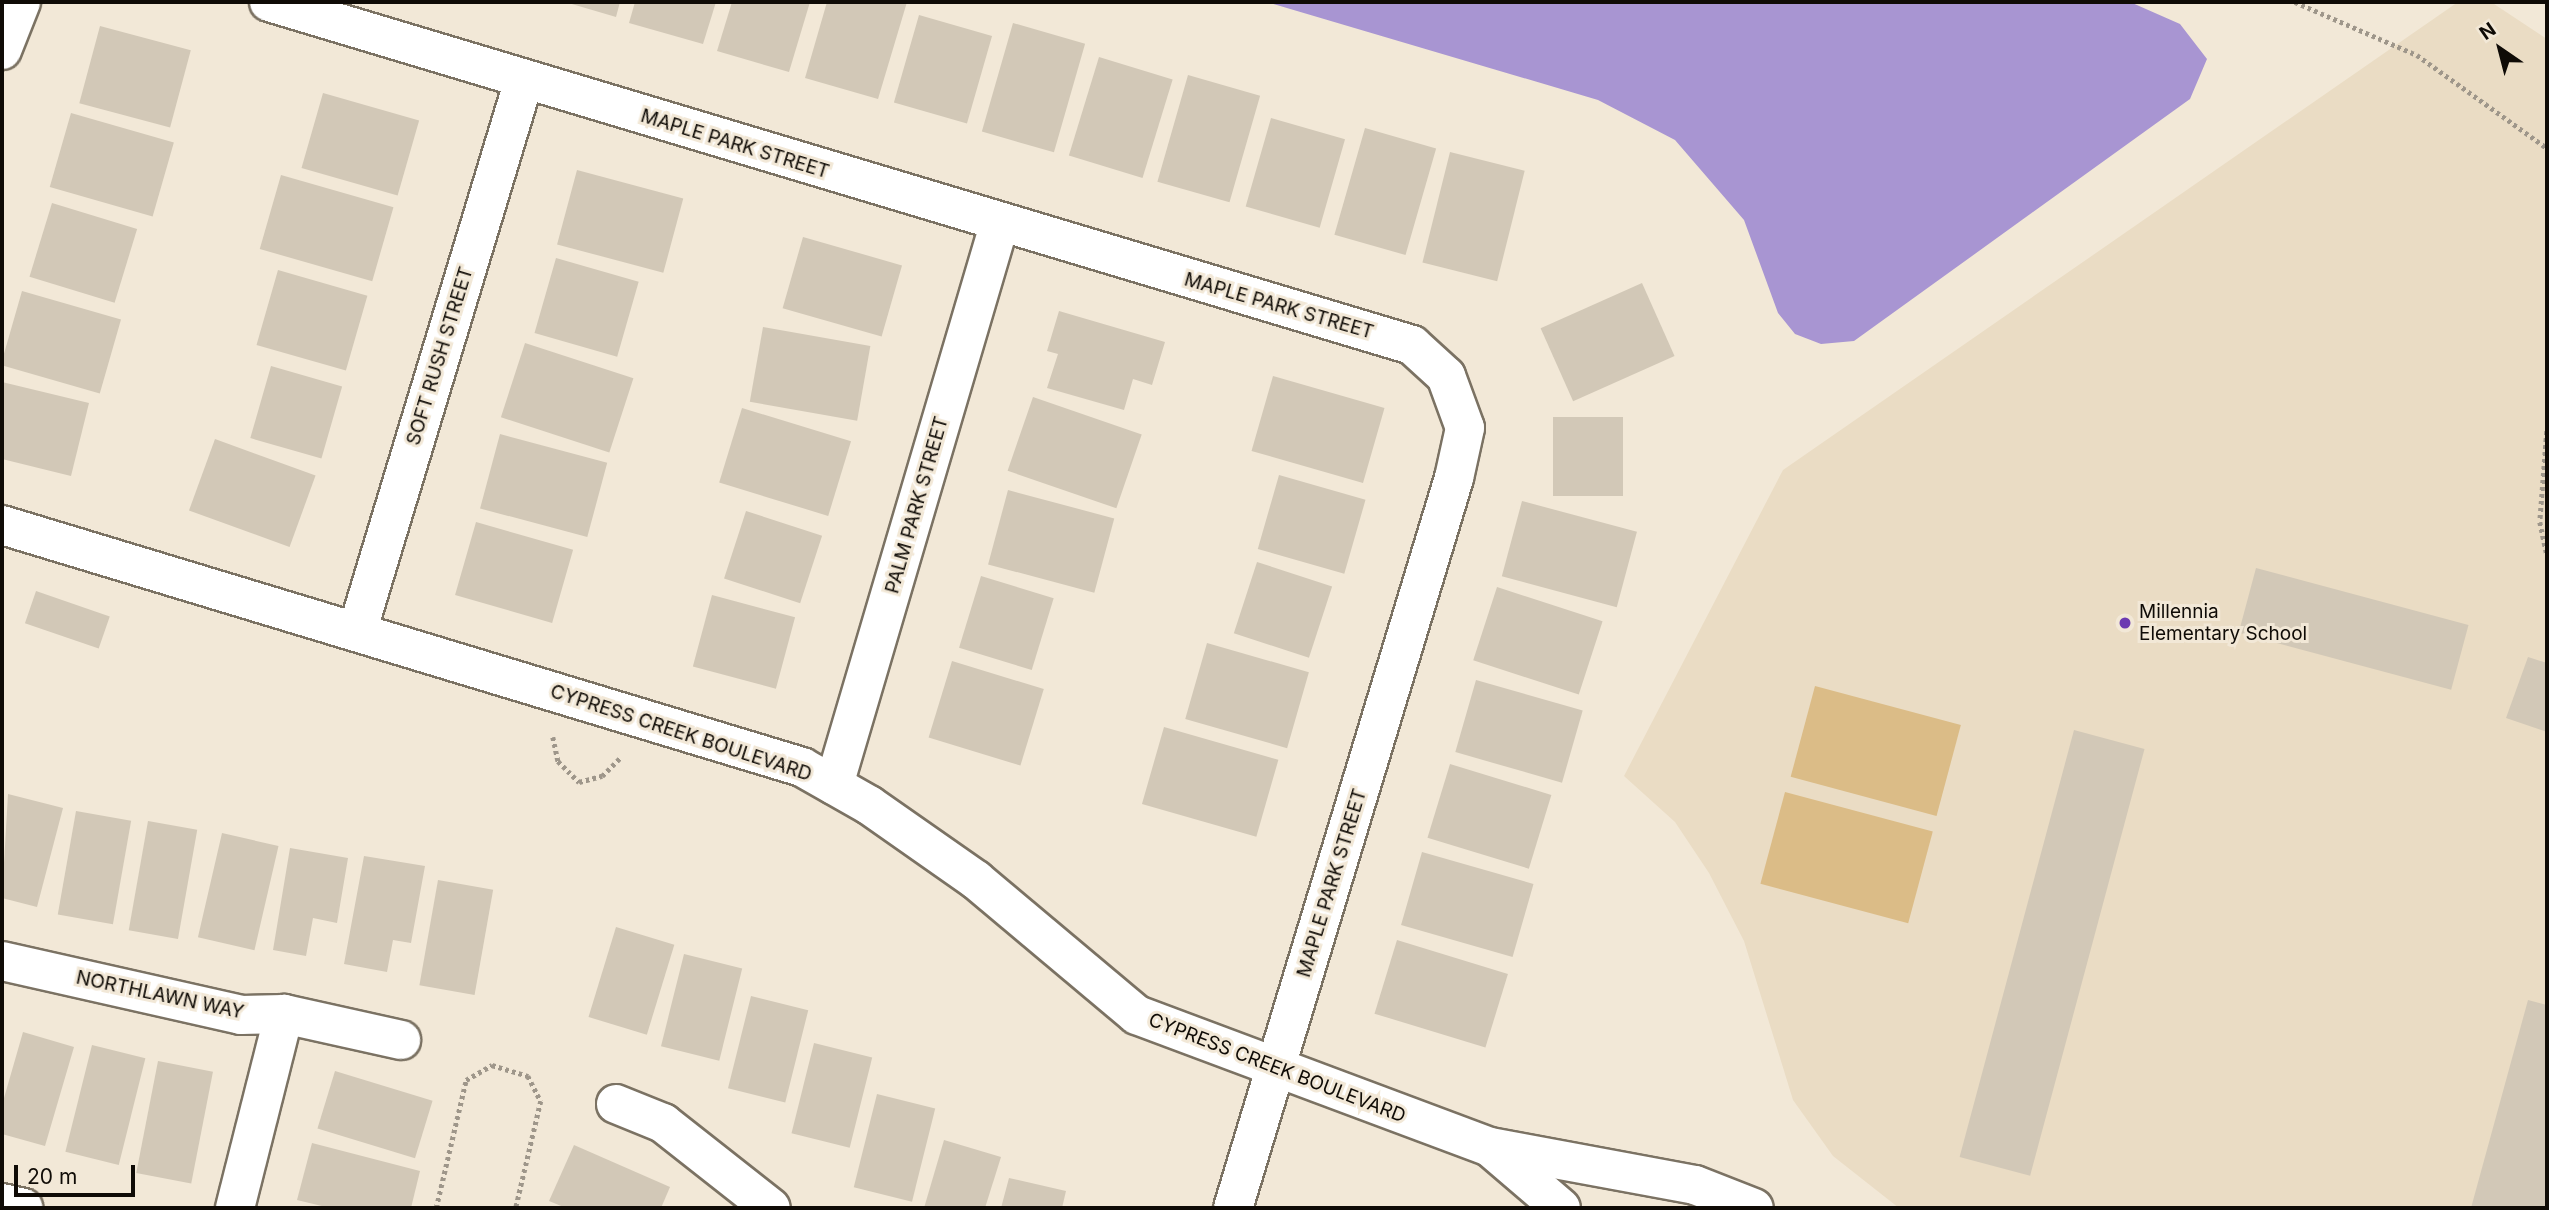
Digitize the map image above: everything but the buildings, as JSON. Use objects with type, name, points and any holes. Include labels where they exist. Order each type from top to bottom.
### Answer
[{"type":"street","points":[[2,50],[21,2]]},
{"type":"street","name":"MAPLE PARK STREET","points":[[270,2],[999,225],[1412,345],[1446,376],[1465,428],[1276,1072],[1233,1208]]},
{"type":"street","name":"SOFT RUSH STREET","points":[[357,632],[524,80]]},
{"type":"street","name":"PALM PARK STREET","points":[[834,785],[999,225]]},
{"type":"street","name":"CYPRESS CREEK BOULEVARD","points":[[2,525],[803,767],[976,880],[1137,1015],[1276,1072],[1490,1147],[1695,1185],[1754,1208]]},
{"type":"street","name":"NORTHLAWN WAY","points":[[2,961],[241,1015],[284,1014],[401,1040]]},
{"type":"street","points":[[235,1208],[284,1014]]},
{"type":"street","points":[[617,1104],[663,1123],[755,1203]]},
{"type":"street","name":"CYPRESS CREEK BOULEVARD","points":[[1490,1147],[1561,1208]]},
{"type":"street","points":[[1663,1208],[1695,1185]]},
{"type":"street","points":[[2,1203],[23,1208]]},
{"type":"path","points":[[2295,2],[2417,55],[2547,148]]},
{"type":"path","points":[[2547,431],[2540,522],[2547,555]]},
{"type":"path","points":[[553,737],[558,761],[579,782],[602,776],[621,757]]},
{"type":"path","points":[[436,1208],[466,1080],[492,1065],[528,1076],[541,1101],[516,1208]]},
{"type":"shaded area","points":[[1267,2],[2130,2],[2180,24],[2207,59],[2190,99],[1854,341],[1821,344],[1795,334],[1778,313],[1744,220],[1675,140],[1598,100]]},
{"type":"shaded area","name":"Millennia Elementary School","points":[[2458,2],[2491,2],[2547,39],[2547,1208],[1899,1208],[1833,1156],[1793,1100],[1744,941],[1709,873],[1675,822],[1624,776],[1783,470]]},
{"type":"shaded area","points":[[1815,686],[1961,725],[1937,816],[1791,777]]},
{"type":"shaded area","points":[[1785,792],[1933,832],[1908,923],[1760,884]]},
{"type":"place","name":"Millennia Elementary School","points":[[2125,623]]}]
